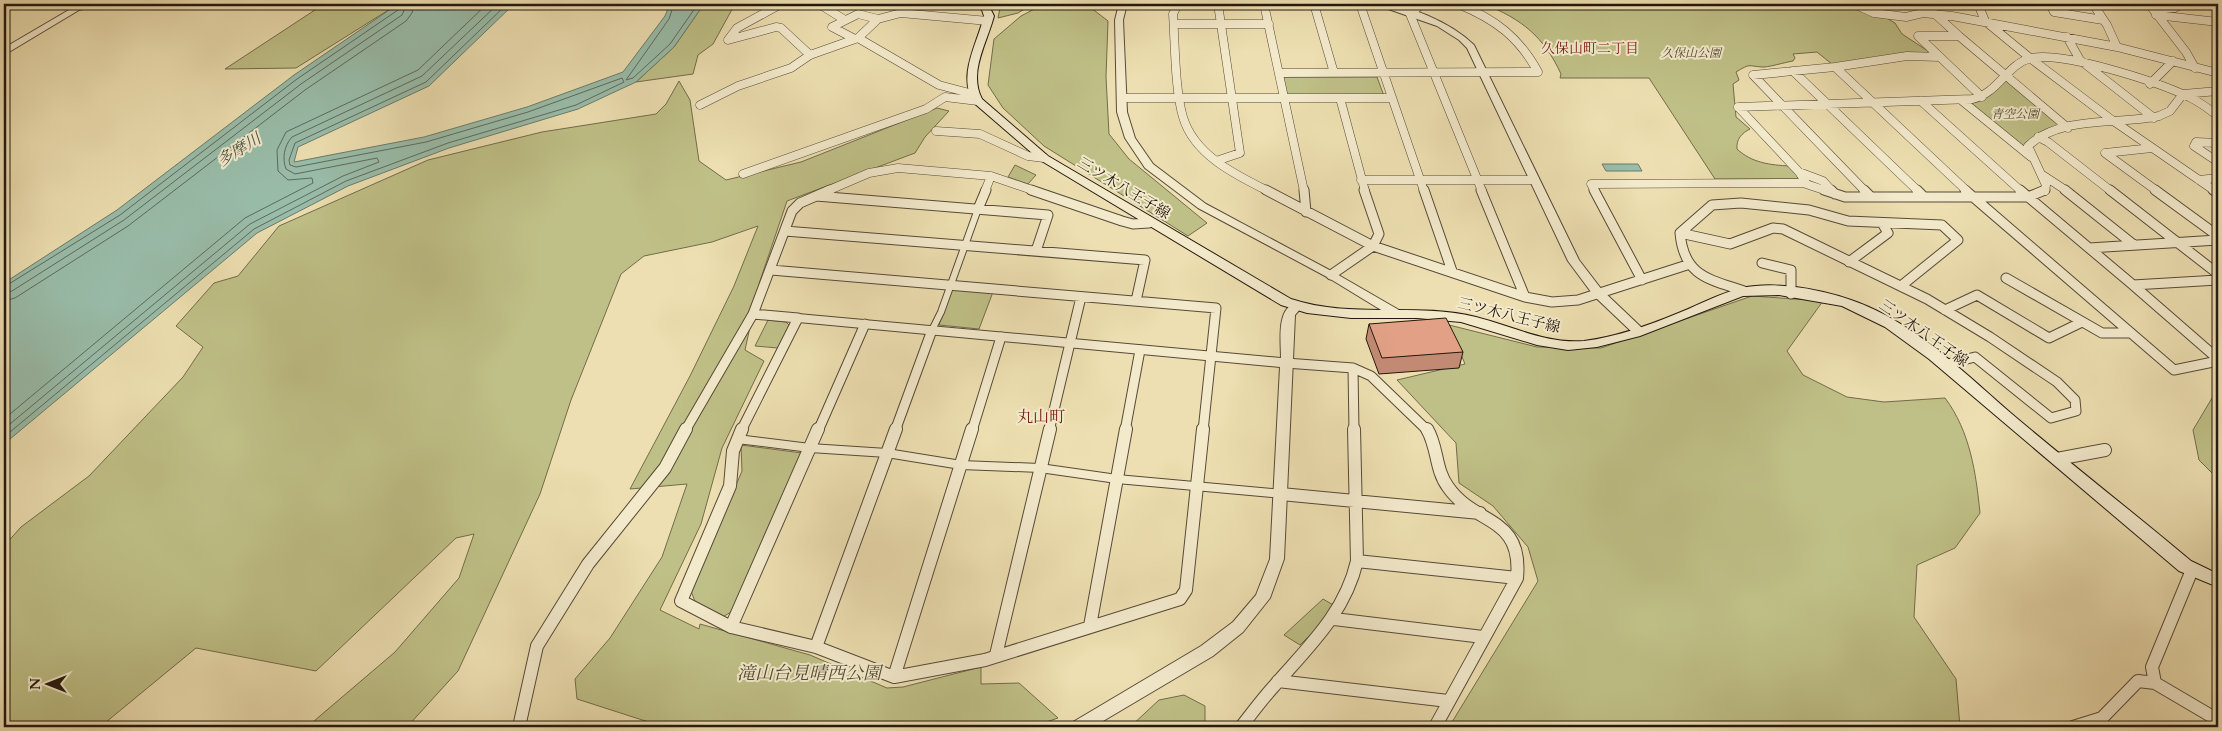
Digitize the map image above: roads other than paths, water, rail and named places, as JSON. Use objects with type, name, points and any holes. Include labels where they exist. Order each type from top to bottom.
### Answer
[{"type":"main road","points":[[976,4],[988,10],[988,21],[975,58],[971,81],[976,98]]},
{"type":"main road","name":"三ツ木八王子線","points":[[976,98],[1044,158],[1274,297],[1296,306],[1322,312],[1395,313],[1461,318],[1498,326],[1537,340],[1562,345],[1588,344],[1638,331],[1744,291],[1758,290],[1831,299],[1859,308],[1897,331],[1944,365],[2192,570],[2218,581]]},
{"type":"street","points":[[56,4],[83,5]]},
{"type":"street","points":[[781,4],[737,28],[728,40],[776,27],[780,28],[810,55]]},
{"type":"street","points":[[819,4],[845,20]]},
{"type":"street","points":[[901,13],[913,4]]},
{"type":"street","points":[[1123,4],[1119,20],[1123,118],[1130,138],[1149,166],[1162,178],[1202,206],[1331,275],[1395,313]]},
{"type":"street","points":[[1178,4],[1173,14],[1180,98],[1183,118],[1194,139],[1216,161],[1245,180],[1306,212],[1374,246],[1525,297],[1560,303],[1578,300],[1687,265]]},
{"type":"street","points":[[1216,161],[1240,153],[1218,4]]},
{"type":"street","points":[[1264,4],[1306,201],[1306,212]]},
{"type":"street","points":[[1314,4],[1334,73]]},
{"type":"street","points":[[1360,4],[1452,271]]},
{"type":"street","points":[[1378,4],[1444,26],[1471,47],[1569,252],[1598,293],[1638,331]]},
{"type":"street","points":[[1410,14],[1422,4]]},
{"type":"street","points":[[1279,73],[1538,72],[1528,52],[1510,31],[1481,13],[1458,4]]},
{"type":"street","points":[[1854,4],[1874,13],[1892,16],[1906,17],[1915,13],[1935,14],[2068,37],[2160,55],[2195,68],[2218,73]]},
{"type":"street","points":[[1978,4],[1985,22],[2030,58],[2112,120],[2218,193]]},
{"type":"street","points":[[2050,4],[2054,12],[2103,20]]},
{"type":"street","points":[[2093,4],[2117,47]]},
{"type":"street","points":[[2177,4],[2178,6],[2175,8],[2152,8],[2163,26],[2191,58],[2195,68]]},
{"type":"street","points":[[4,52],[83,5]]},
{"type":"street","points":[[700,106],[738,86],[791,68],[810,55],[856,39],[878,19],[901,13],[988,21]]},
{"type":"street","points":[[878,19],[858,14],[832,27],[939,85],[976,98]]},
{"type":"street","points":[[1410,14],[1525,297]]},
{"type":"street","points":[[1935,14],[2068,128]]},
{"type":"street","points":[[2156,15],[2218,22]]},
{"type":"street","points":[[1174,24],[1268,24]]},
{"type":"street","points":[[1959,36],[1918,36],[1982,97]]},
{"type":"street","points":[[2068,37],[2080,60],[2154,118]]},
{"type":"street","points":[[1871,197],[1753,74],[1878,62],[1907,56],[1940,57]]},
{"type":"street","points":[[1803,183],[1805,181],[1799,172],[1738,107],[1961,100],[1982,97],[2030,58],[2056,58],[2085,64],[2183,94],[2218,116]]},
{"type":"street","points":[[2150,84],[2173,61]]},
{"type":"street","points":[[1835,67],[1973,197],[2174,370],[2218,360]]},
{"type":"street","points":[[1793,71],[1924,197]]},
{"type":"street","points":[[1642,280],[1591,184],[1803,183],[1845,197],[2028,197],[2046,191],[2046,185],[2031,157],[2028,146],[2038,137],[2068,128],[2112,120],[2154,118],[2168,114],[2183,94],[2218,91]]},
{"type":"street","points":[[743,174],[926,109],[945,96],[976,98]]},
{"type":"street","points":[[1121,98],[1392,98]]},
{"type":"street","points":[[1331,275],[1374,246],[1379,234],[1361,180],[1340,98]]},
{"type":"street","points":[[1961,100],[2031,157]]},
{"type":"street","points":[[1921,101],[2028,197],[2133,285],[2218,360]]},
{"type":"street","points":[[936,131],[978,134],[997,140],[1029,157],[1044,158]]},
{"type":"street","points":[[2038,137],[2218,274]]},
{"type":"street","points":[[2218,143],[2196,142],[2194,146],[2218,162]]},
{"type":"street","points":[[2152,148],[2105,153],[2218,238]]},
{"type":"street","points":[[519,727],[531,663],[537,646],[588,564],[665,468],[753,314],[792,211],[800,203],[812,196],[885,168],[991,176],[1122,221],[1133,224],[1149,222]]},
{"type":"street","points":[[1799,172],[1823,181],[1835,194]]},
{"type":"street","points":[[2041,174],[2134,245]]},
{"type":"street","points":[[816,647],[932,330],[942,312],[948,285],[991,176]]},
{"type":"street","points":[[2199,180],[2218,178]]},
{"type":"street","points":[[1361,180],[1535,180]]},
{"type":"street","points":[[812,196],[1048,215],[1036,251]]},
{"type":"street","points":[[1680,233],[1712,205],[1741,203],[1809,210],[1848,221],[1942,225],[1958,240],[1901,286]]},
{"type":"street","points":[[1849,262],[1888,233],[1882,223]]},
{"type":"street","points":[[1680,233],[1730,244],[1773,228],[1783,229],[1901,286],[1944,310],[2046,373],[2069,392],[2075,400],[2076,411],[2051,418],[1975,357],[1944,365]]},
{"type":"street","points":[[785,231],[1145,260],[1136,301]]},
{"type":"street","points":[[1680,233],[1681,254],[1687,265],[1698,273],[1744,291]]},
{"type":"street","points":[[2089,248],[2218,238]]},
{"type":"street","points":[[1762,263],[1791,270],[1791,294]]},
{"type":"street","points":[[771,270],[1216,308],[1183,595],[1180,599],[985,660],[894,677],[816,647],[731,627],[681,601],[730,486],[733,452],[737,439],[798,318]]},
{"type":"street","points":[[2006,278],[2102,333],[2130,333]]},
{"type":"street","points":[[2133,285],[2218,280]]},
{"type":"street","points":[[1944,310],[1977,294],[2050,338],[2082,322]]},
{"type":"street","points":[[996,655],[1081,297]]},
{"type":"street","points":[[1079,727],[1207,651],[1250,615],[1262,598],[1277,559],[1277,493],[1289,314],[1296,306]]},
{"type":"street","points":[[753,314],[1353,368],[1371,376],[1428,430],[1434,442],[1441,476],[1448,488],[1459,498],[1503,528],[1518,553],[1520,566],[1517,578],[1435,727]]},
{"type":"street","points":[[731,627],[865,324]]},
{"type":"street","points":[[894,677],[1001,337]]},
{"type":"street","points":[[1090,626],[1140,350]]},
{"type":"street","points":[[1241,727],[1278,681],[1334,619],[1346,600],[1354,580],[1357,561],[1353,368]]},
{"type":"street","points":[[737,439],[810,448],[887,453],[961,465],[1040,468],[1117,479],[1197,485],[1248,492],[1277,493],[1483,514]]},
{"type":"street","points":[[2057,459],[2105,450]]},
{"type":"street","points":[[1357,561],[1517,578]]},
{"type":"street","points":[[2155,683],[2152,667],[2192,570]]},
{"type":"street","points":[[1334,619],[1483,637]]},
{"type":"street","points":[[1278,681],[1448,701]]},
{"type":"street","points":[[2073,727],[2102,718],[2128,689],[2138,681],[2155,683],[2218,720]]},
{"type":"water","name":"多摩川","points":[[398,4],[514,4],[429,86],[298,147],[294,162],[424,137],[527,107],[623,72],[665,16],[670,4],[704,4],[674,47],[636,82],[578,109],[449,148],[348,186],[257,233],[4,444],[4,283],[117,210],[294,75]]},
{"type":"water","points":[[1602,164],[1638,164],[1642,171],[1606,171]]},
{"type":"district","name":"久保山町二丁目","points":[[1590,48]]},
{"type":"district","name":"丸山町","points":[[1041,417]]},
{"type":"park label","name":"久保山公園","points":[[1691,53]]},
{"type":"park label","name":"青空公園","points":[[2015,114]]},
{"type":"park label","name":"滝山台見晴西公園","points":[[809,673]]}]
